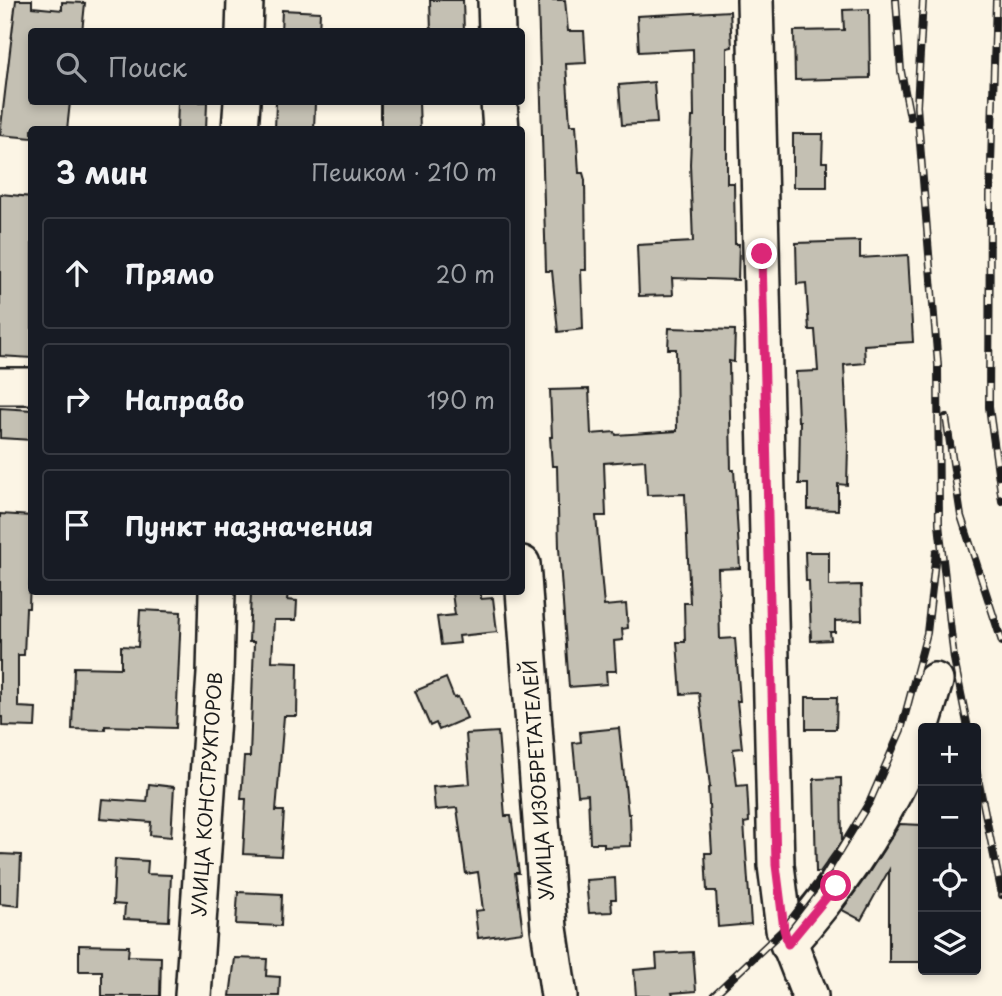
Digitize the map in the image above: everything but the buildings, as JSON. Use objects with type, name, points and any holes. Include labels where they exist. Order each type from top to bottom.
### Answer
[{"type":"street","points":[[244,28],[245,0]]},
{"type":"street","points":[[496,0],[497,28]]},
{"type":"street","points":[[755,0],[776,865],[784,929],[810,996]]},
{"type":"street","points":[[240,126],[242,105]]},
{"type":"street","points":[[499,105],[500,126]]},
{"type":"street","points":[[0,386],[28,386]]},
{"type":"street","name":"УЛИЦА КОНСТРУКТОРОВ","points":[[193,996],[215,674],[217,595]]},
{"type":"street","name":"УЛИЦА ИЗОБРЕТАТЕЛЕЙ","points":[[524,595],[549,928],[559,996]]},
{"type":"street","points":[[788,944],[836,886],[891,796],[916,742],[935,681]]},
{"type":"railway","points":[[896,0],[901,71],[910,117]]},
{"type":"railway","points":[[923,0],[917,106],[938,365],[939,524],[954,659],[967,723]]},
{"type":"railway","points":[[996,0],[990,196],[989,407],[1002,501]]},
{"type":"railway","points":[[946,417],[961,516],[1002,642]]},
{"type":"railway","points":[[713,996],[784,929],[824,877],[870,801],[901,730],[927,633],[936,552]]},
{"type":"railway","points":[[980,786],[1002,895]]},
{"type":"route","points":[[762,254],[776,865],[788,944],[836,886]]}]
